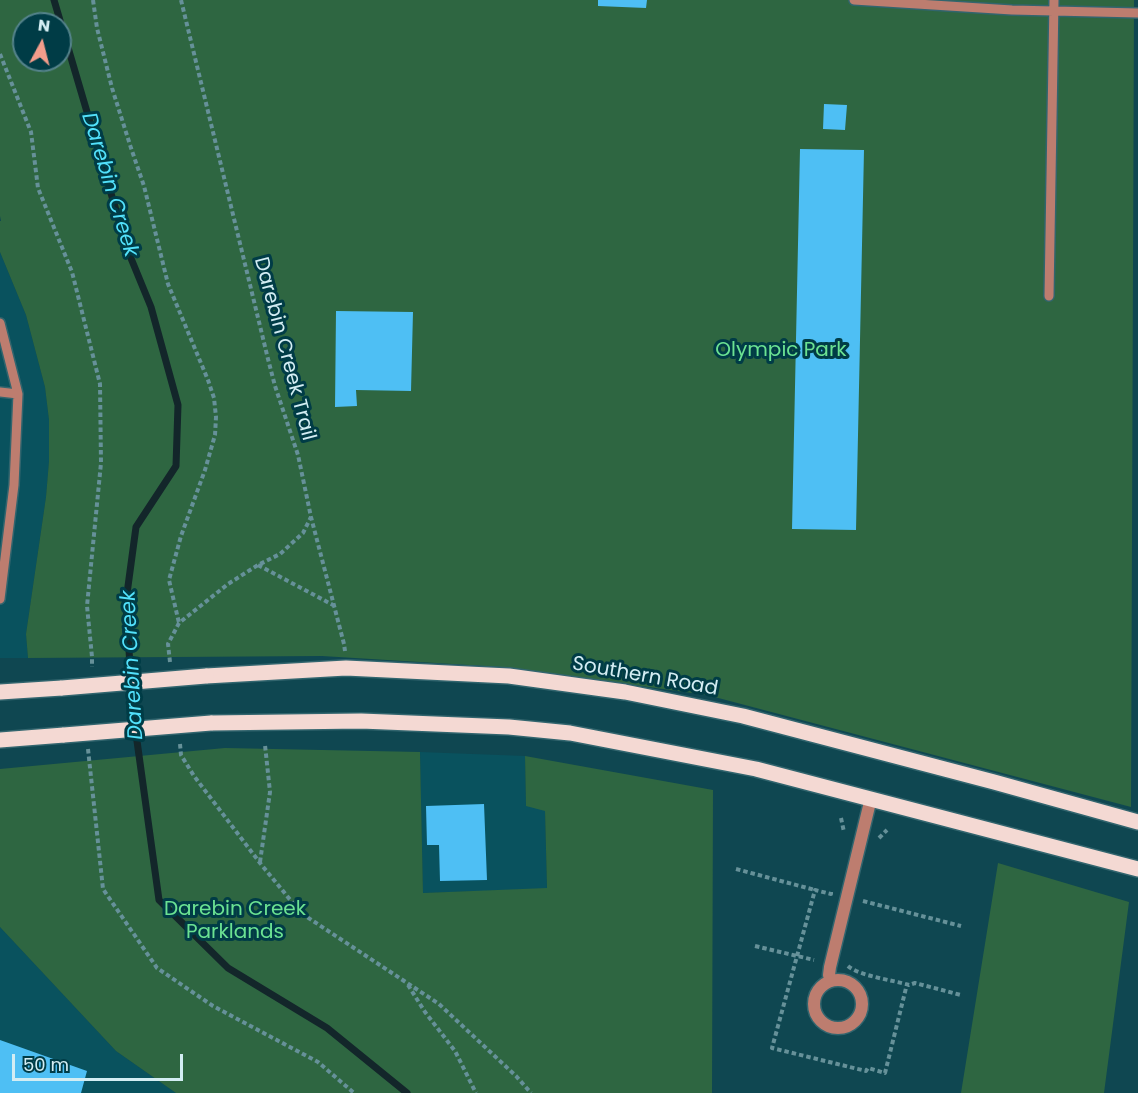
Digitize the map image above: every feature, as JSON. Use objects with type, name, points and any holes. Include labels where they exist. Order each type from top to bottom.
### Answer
[{"type":"main road","name":"Southern Road","points":[[0,692],[346,668],[509,676],[625,692],[743,716],[1138,822]]},
{"type":"main road","points":[[0,741],[211,723],[361,722],[509,727],[570,733],[756,769],[1138,870]]},
{"type":"street","points":[[831,981],[830,964],[871,798]]},
{"type":"street","points":[[831,981],[846,981],[858,990],[861,997],[862,1004],[858,1018],[845,1028],[829,1027],[816,1016],[814,999],[823,985],[831,981]]},
{"type":"lane","points":[[854,0],[1012,10],[1138,13]]},
{"type":"lane","points":[[1049,296],[1054,0]]},
{"type":"lane","points":[[0,323],[18,394],[14,486],[0,599]]},
{"type":"lane","points":[[0,392],[18,394]]},
{"type":"path","points":[[93,0],[97,28],[112,88],[144,186],[168,284],[214,398],[216,417],[214,435],[169,580],[179,623]]},
{"type":"path","name":"Darebin Creek Trail","points":[[181,0],[268,359],[298,455],[344,644],[346,668]]},
{"type":"path","points":[[0,54],[31,132],[38,188],[72,272],[100,384],[101,463],[87,606],[92,669]]},
{"type":"path","points":[[168,644],[179,623],[228,584],[280,554],[303,533],[312,517]]},
{"type":"path","points":[[258,565],[334,606]]},
{"type":"path","points":[[87,740],[103,889],[157,968],[213,1006],[318,1062],[354,1093]]},
{"type":"path","points":[[260,863],[270,792],[265,745]]},
{"type":"path","points":[[181,755],[194,776],[260,863],[301,913],[440,1004],[531,1093]]},
{"type":"path","points":[[841,818],[844,836]]},
{"type":"path","points":[[873,846],[887,830]]},
{"type":"path","points":[[736,869],[831,894],[834,883]]},
{"type":"path","points":[[815,890],[772,1048],[866,1071],[868,1068],[885,1072],[907,984]]},
{"type":"path","points":[[859,901],[961,926]]},
{"type":"path","points":[[755,946],[830,964],[846,964],[853,971],[962,995]]},
{"type":"path","points":[[406,982],[425,1012],[455,1051],[476,1093]]},
{"type":"shaded area","points":[[0,252],[26,315],[45,387],[49,420],[46,497],[26,634],[28,658],[0,658]]},
{"type":"shaded area","points":[[420,752],[525,756],[526,805],[545,810],[547,889],[423,893]]},
{"type":"shaded area","points":[[0,927],[116,1051],[176,1093],[0,1093]]},
{"type":"green space","name":"Olympic Park","points":[[0,0],[1134,0],[1131,807],[707,695],[501,667],[322,656],[28,658],[26,634],[46,497],[49,420],[45,387],[26,315],[0,252]]},
{"type":"green space","name":"Darebin Creek Parklands","points":[[225,748],[420,752],[423,893],[547,888],[545,811],[526,806],[525,756],[713,790],[712,1093],[176,1093],[116,1051],[0,927],[0,769]]},
{"type":"green space","points":[[998,863],[1129,902],[1104,1093],[961,1093]]},
{"type":"building","points":[[598,0],[647,0],[646,8],[598,6]]},
{"type":"building","points":[[824,104],[847,105],[845,130],[823,129]]},
{"type":"building","points":[[800,149],[864,150],[856,530],[792,529]]},
{"type":"building","points":[[336,311],[413,312],[411,391],[356,390],[357,406],[335,407]]},
{"type":"building","points":[[484,804],[487,880],[440,881],[439,845],[427,845],[426,806]]},
{"type":"building","points":[[0,1040],[87,1071],[81,1093],[0,1093]]},
{"type":"waterway","name":"Darebin Creek","points":[[54,0],[128,251],[151,307],[178,405],[176,466],[136,527],[126,601],[134,731],[159,900],[228,968],[327,1028],[407,1093]]}]
